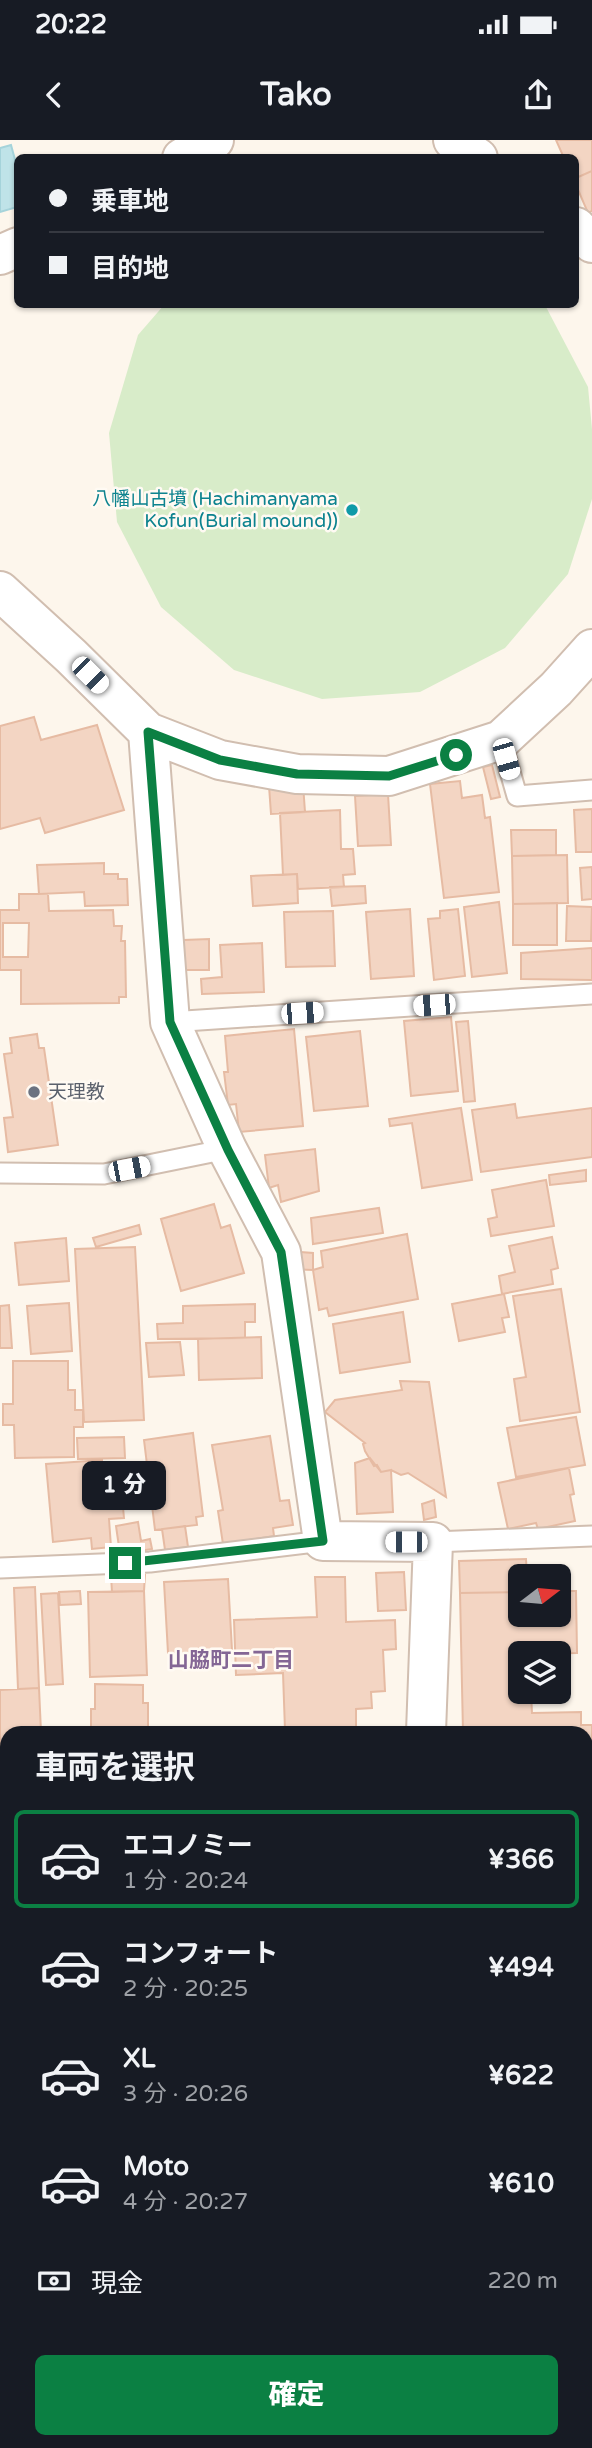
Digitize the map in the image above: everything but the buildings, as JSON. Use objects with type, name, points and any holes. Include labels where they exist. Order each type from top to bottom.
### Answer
[{"type":"street","points":[[188,154],[214,140]]},
{"type":"street","points":[[453,140],[472,154]]},
{"type":"street","points":[[579,230],[592,243]]},
{"type":"street","points":[[0,591],[148,732],[220,760],[284,772],[389,776],[501,740],[556,689],[592,649]]},
{"type":"street","points":[[148,732],[170,1022],[228,1150],[281,1252],[323,1541],[433,1542],[426,1726]]},
{"type":"lane","points":[[501,740],[517,796],[592,790]]},
{"type":"lane","points":[[170,1022],[592,994]]},
{"type":"lane","points":[[0,1173],[104,1174],[228,1150]]},
{"type":"lane","points":[[433,1542],[592,1536]]},
{"type":"lane","points":[[0,1569],[150,1562],[323,1541]]},
{"type":"green space","name":"八幡山古墳 (Hachimanyama Kofun(Burial mound))","points":[[161,308],[547,308],[588,387],[592,429],[592,499],[568,574],[505,648],[420,692],[322,699],[234,670],[161,607],[117,522],[109,433],[138,335]]},
{"type":"water","points":[[11,145],[14,156],[14,208],[0,212],[0,148]]},
{"type":"place","name":"八幡山古墳 (Hachimanyama Kofun(Burial mound))","points":[[352,510]]},
{"type":"place","name":"天理教","points":[[34,1092]]},
{"type":"district","name":"山脇町二丁目","points":[[231,1660]]},
{"type":"route","points":[[125,1563],[323,1541],[281,1252],[228,1150],[170,1022],[148,732],[220,760],[297,774],[389,776],[456,755]]}]
